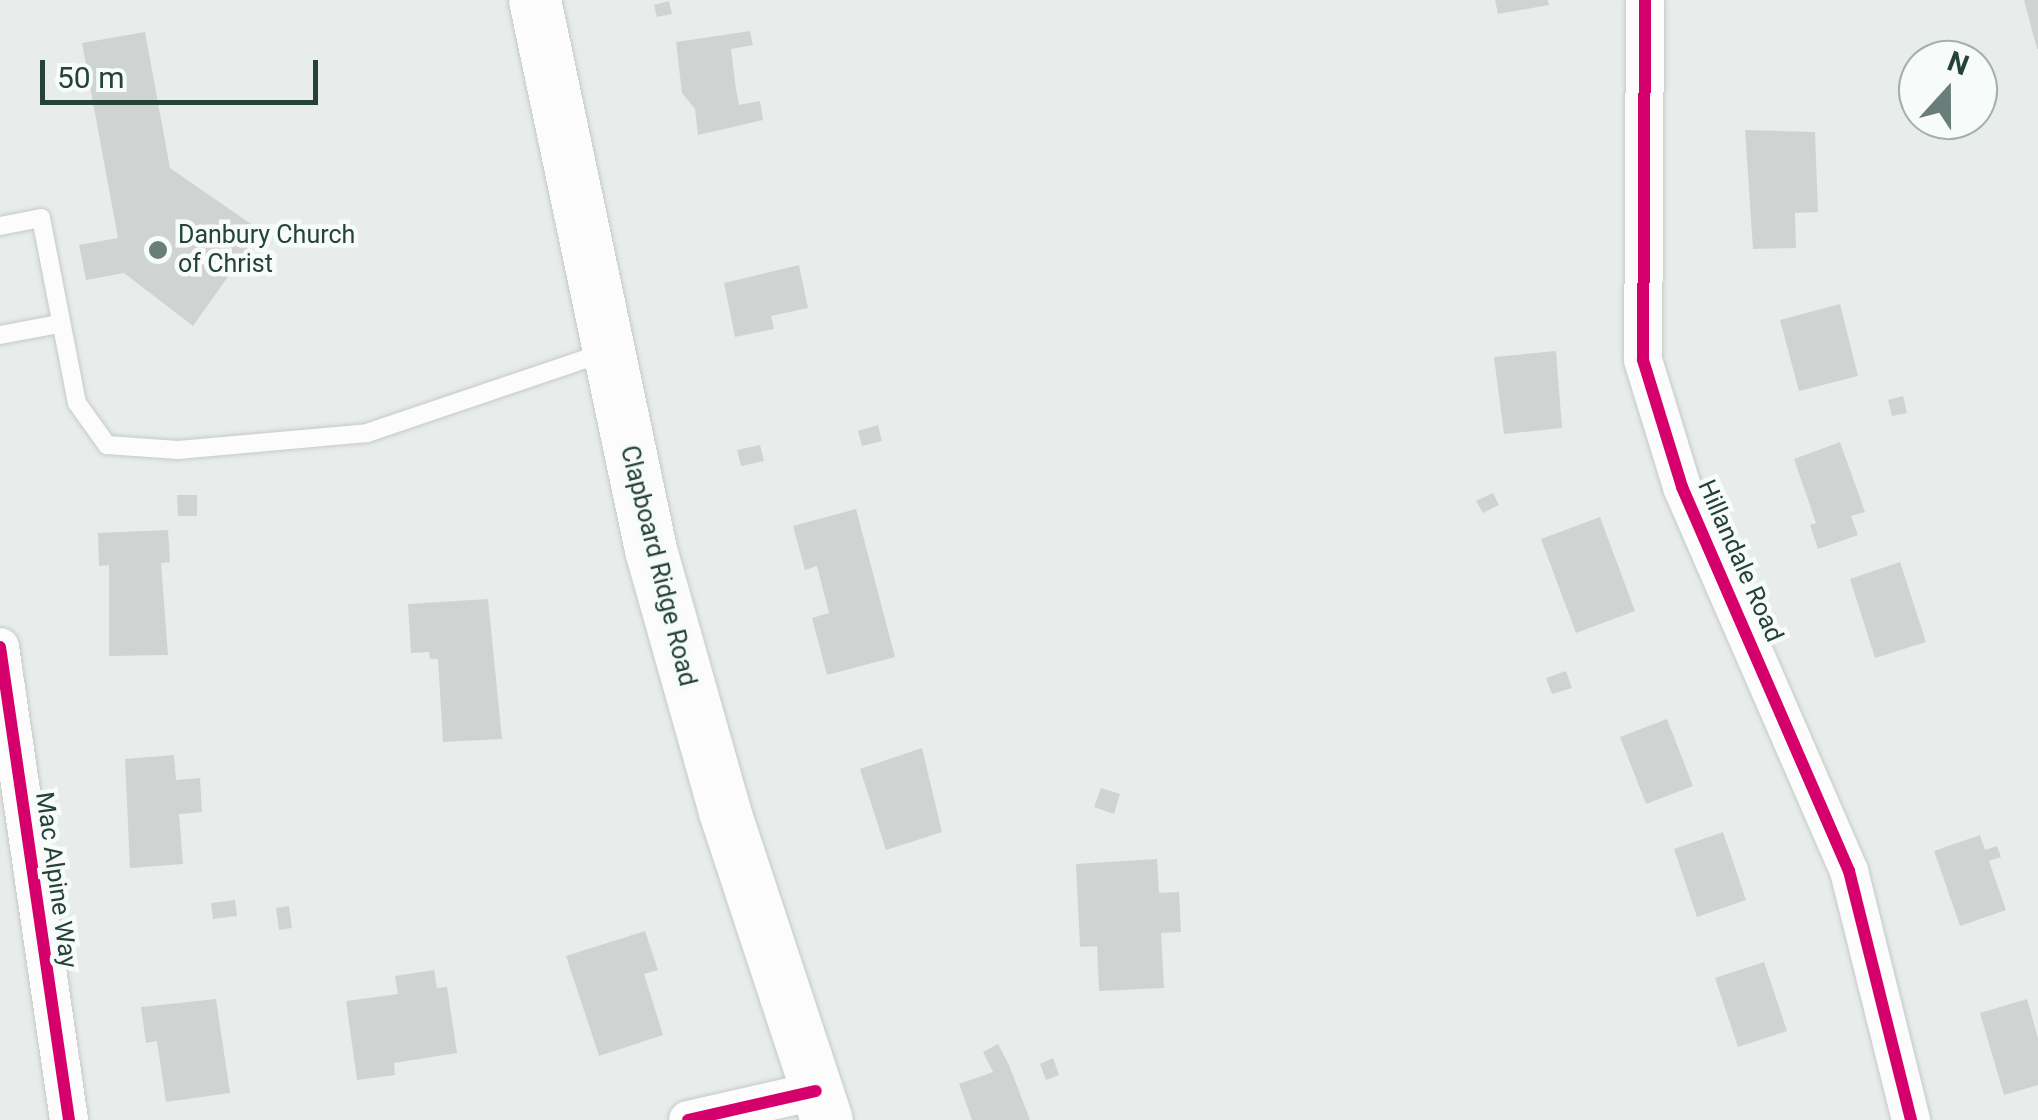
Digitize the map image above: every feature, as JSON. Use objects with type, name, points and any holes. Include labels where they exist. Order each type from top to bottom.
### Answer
[{"type":"main road","name":"Clapboard Ridge Road","points":[[536,0],[606,352],[683,669],[822,1105]]},
{"type":"street","name":"Hillandale Road","points":[[1645,0],[1642,360],[1682,487],[1849,870],[1911,1120]]},
{"type":"street","name":"Mac Alpine Way","points":[[0,646],[69,1120]]},
{"type":"street","points":[[688,1120],[822,1105]]},
{"type":"lane","points":[[0,226],[42,218],[58,324],[77,403],[108,445],[178,450],[367,433],[606,352]]},
{"type":"lane","points":[[0,335],[58,324]]},
{"type":"building","points":[[1495,0],[1548,0],[1549,5],[1498,14]]},
{"type":"building","points":[[2024,0],[2038,0],[2038,49],[2037,49]]},
{"type":"building","points":[[669,1],[672,14],[657,17],[654,5]]},
{"type":"building","points":[[750,31],[753,45],[731,49],[736,89],[739,105],[760,101],[763,120],[698,135],[695,109],[682,93],[676,42]]},
{"type":"building","points":[[145,32],[170,168],[254,226],[256,237],[193,326],[124,273],[86,280],[79,245],[118,238],[82,43]]},
{"type":"building","points":[[1745,130],[1815,132],[1818,212],[1795,213],[1796,248],[1753,249]]},
{"type":"building","points":[[799,265],[808,308],[771,316],[774,329],[735,337],[724,283]]},
{"type":"building","points":[[1840,304],[1858,376],[1799,391],[1780,320]]},
{"type":"building","points":[[1556,351],[1562,428],[1504,434],[1494,357]]},
{"type":"building","points":[[1903,396],[1907,413],[1892,416],[1888,400]]},
{"type":"building","points":[[878,425],[882,441],[862,446],[858,431]]},
{"type":"building","points":[[1840,442],[1865,512],[1851,516],[1858,535],[1818,549],[1810,525],[1816,523],[1794,459]]},
{"type":"building","points":[[760,445],[764,461],[741,466],[737,450]]},
{"type":"building","points":[[1493,493],[1499,505],[1483,513],[1476,501]]},
{"type":"building","points":[[177,495],[197,495],[197,516],[178,516]]},
{"type":"building","points":[[856,509],[895,657],[827,675],[812,618],[829,613],[817,566],[805,570],[793,526]]},
{"type":"building","points":[[1600,517],[1635,611],[1576,633],[1541,539]]},
{"type":"building","points":[[168,530],[170,562],[161,563],[168,655],[109,656],[109,565],[99,566],[98,533]]},
{"type":"building","points":[[1900,562],[1926,642],[1875,658],[1850,579]]},
{"type":"building","points":[[488,599],[502,739],[443,742],[438,659],[430,659],[429,652],[411,653],[408,604]]},
{"type":"building","points":[[1566,671],[1572,688],[1552,694],[1546,678]]},
{"type":"building","points":[[1667,719],[1693,786],[1646,804],[1620,737]]},
{"type":"building","points":[[922,748],[942,832],[886,850],[860,769]]},
{"type":"building","points":[[174,755],[176,780],[200,778],[202,812],[179,814],[183,864],[130,868],[125,759]]},
{"type":"building","points":[[1101,788],[1120,794],[1114,814],[1094,807]]},
{"type":"building","points":[[1723,832],[1746,900],[1697,917],[1674,849]]},
{"type":"building","points":[[1980,835],[1985,850],[1997,846],[2001,857],[1989,861],[2006,910],[1960,926],[1934,851]]},
{"type":"building","points":[[1157,859],[1159,893],[1179,892],[1181,932],[1161,933],[1164,988],[1099,991],[1097,946],[1080,947],[1076,864]]},
{"type":"building","points":[[235,900],[237,916],[213,919],[211,903]]},
{"type":"building","points":[[289,906],[292,928],[279,930],[276,908]]},
{"type":"building","points":[[645,931],[658,970],[644,974],[663,1035],[599,1056],[566,956]]},
{"type":"building","points":[[1764,962],[1787,1031],[1738,1047],[1715,978]]},
{"type":"building","points":[[434,970],[437,988],[447,987],[457,1053],[394,1063],[395,1075],[357,1080],[346,1001],[398,994],[395,976]]},
{"type":"building","points":[[216,999],[230,1093],[166,1102],[157,1041],[146,1043],[141,1007]]},
{"type":"building","points":[[2027,999],[2038,1038],[2038,1085],[2004,1095],[1980,1013]]},
{"type":"building","points":[[998,1044],[1030,1120],[972,1120],[959,1084],[993,1072],[983,1052]]},
{"type":"building","points":[[1053,1058],[1059,1075],[1046,1080],[1040,1064]]},
{"type":"cycle path","points":[[1645,0],[1643,360],[1682,487],[1849,871],[1911,1120]]},
{"type":"cycle path","points":[[0,647],[69,1120]]},
{"type":"cycle path","points":[[688,1120],[816,1091]]},
{"type":"place","name":"Danbury Church of Christ","points":[[158,250]]}]
